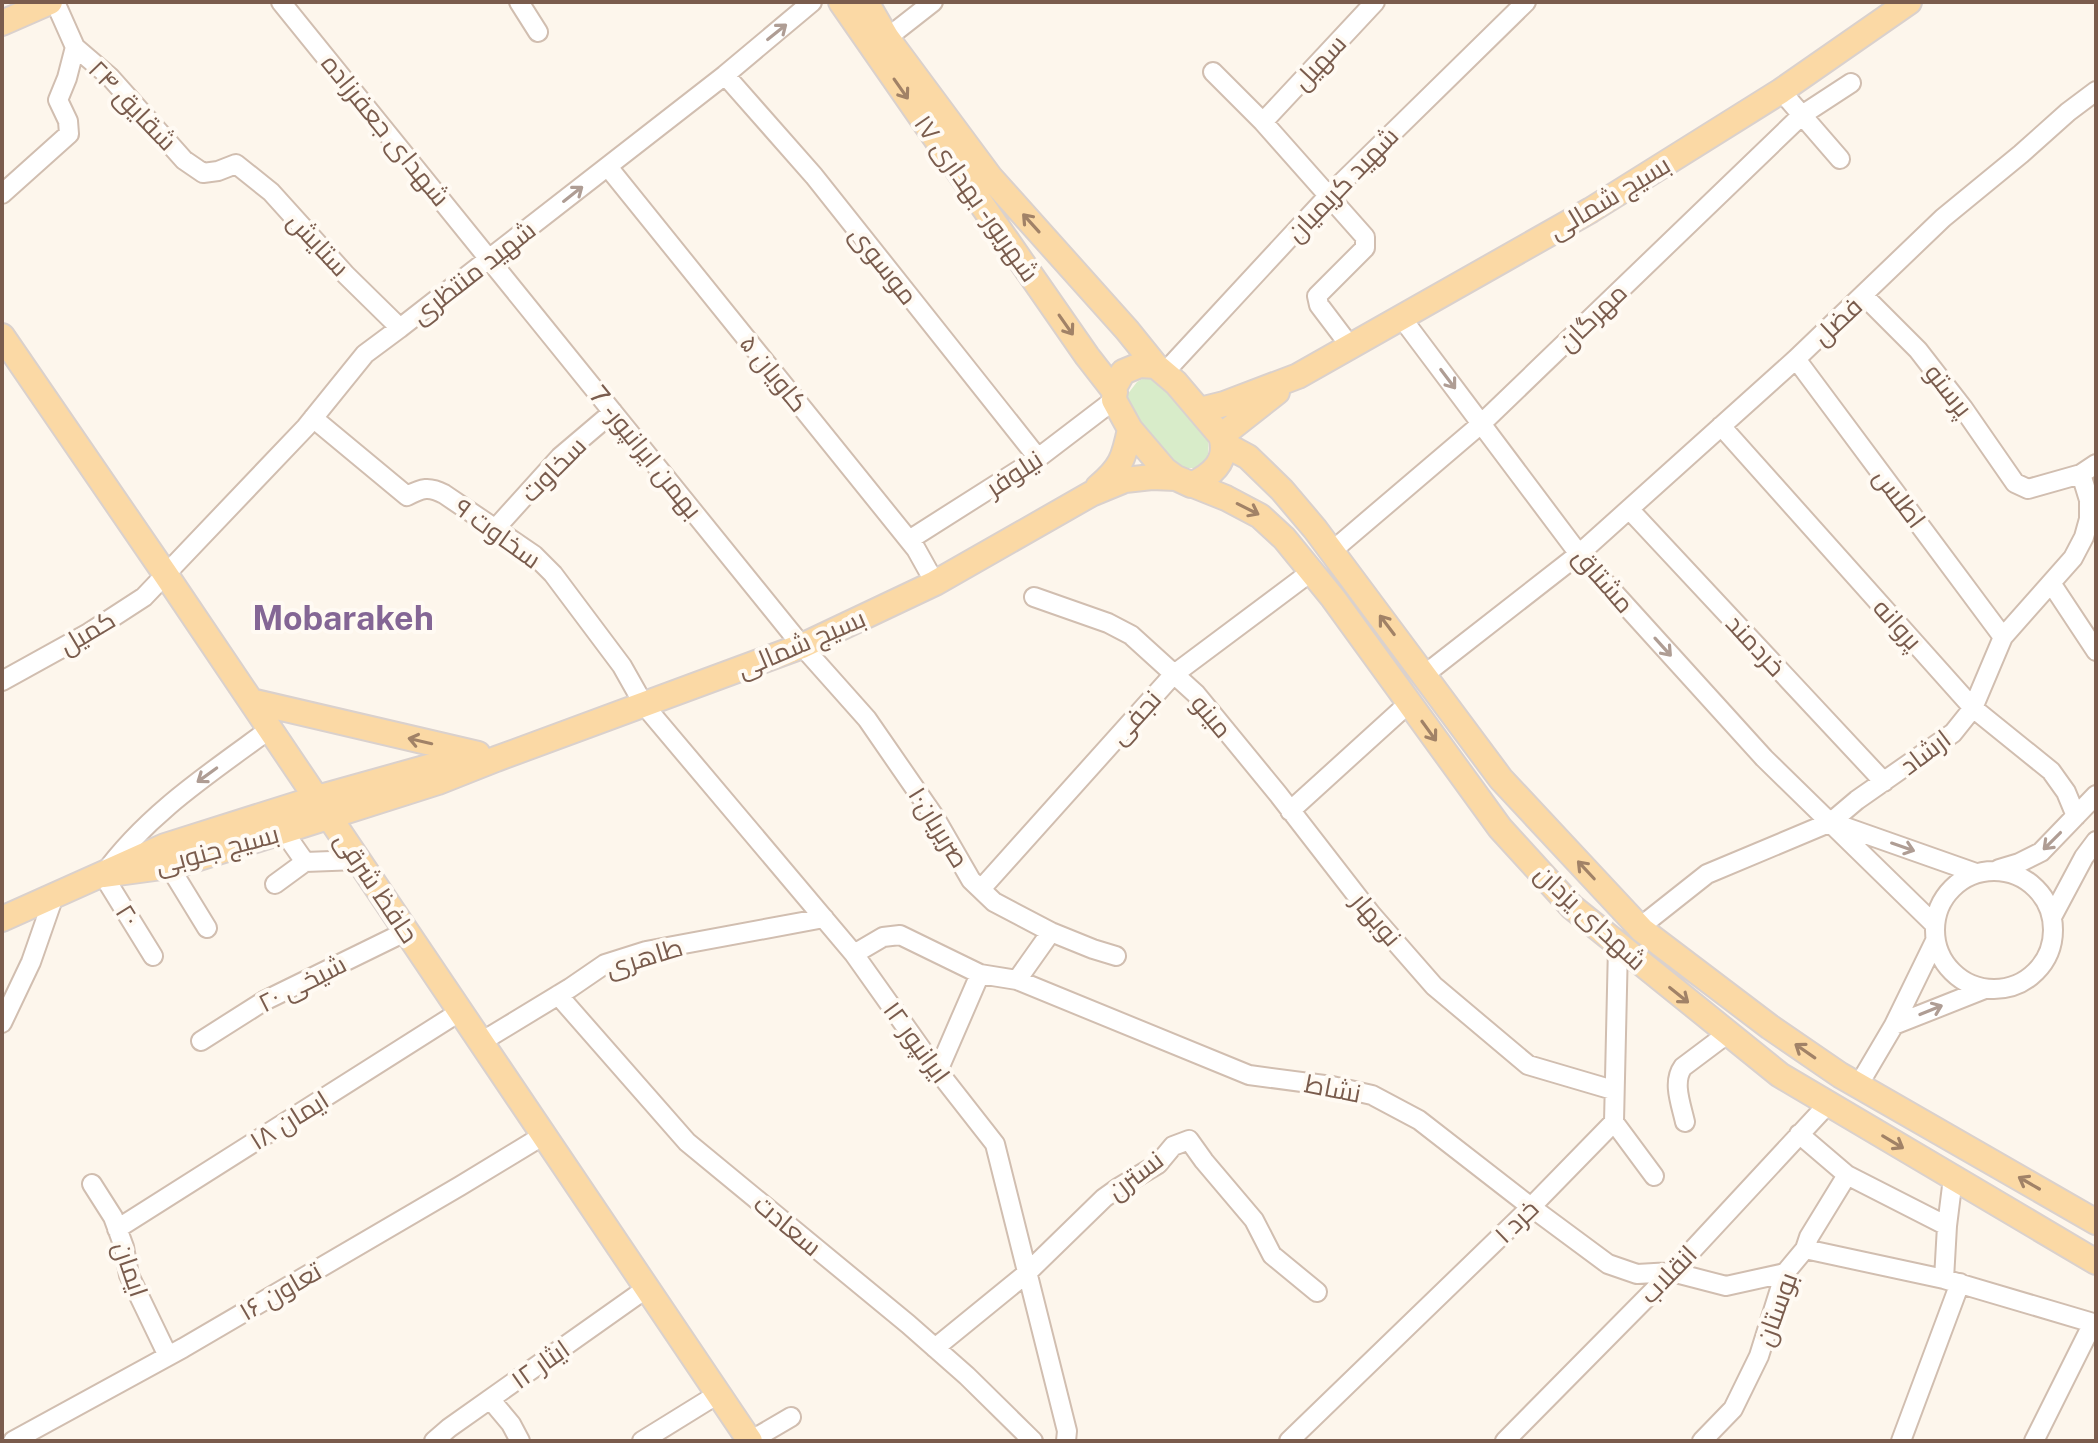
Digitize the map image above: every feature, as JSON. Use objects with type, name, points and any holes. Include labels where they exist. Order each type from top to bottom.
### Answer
[{"type":"main road","points":[[2,23],[52,2]]},
{"type":"main road","name":"۱۷ شهریور - بهداری","points":[[841,2],[1115,396],[1130,429],[1165,470],[1176,478]]},
{"type":"main road","name":"شهدای یزدان","points":[[866,2],[887,38],[990,177],[1160,370],[1200,410],[1222,440],[1248,457],[1267,475],[1315,529],[1487,762],[1640,927],[1770,1027],[1840,1075],[2096,1222]]},
{"type":"main road","name":"بسیج شمالی","points":[[1200,410],[1298,376],[1591,210],[1781,91],[1909,2]]},
{"type":"main road","points":[[1087,356],[1109,361],[1117,358],[1124,351],[1127,330]]},
{"type":"main road","name":"حافظ شرقی","points":[[2,336],[750,1441]]},
{"type":"main road","points":[[1115,396],[1115,386],[1123,372],[1140,365],[1160,370]]},
{"type":"main road","name":"بسیج شمالی","points":[[323,808],[428,767],[496,759],[802,646],[935,583],[1091,494],[1125,480],[1176,478],[1191,485],[1208,477],[1219,466],[1222,440],[1298,376]]},
{"type":"main road","name":"بسیج شمالی","points":[[1091,494],[1114,474],[1124,455],[1130,429]]},
{"type":"main road","name":"شهدای یزدان","points":[[1176,478],[1260,516],[1284,538],[1312,571],[1500,828],[1572,907],[1780,1075],[2096,1262]]},
{"type":"main road","points":[[251,701],[496,759]]},
{"type":"main road","points":[[1461,774],[1467,778],[1479,776],[1487,762]]},
{"type":"main road","points":[[1500,828],[1501,818],[1507,810],[1518,805],[1525,806]]},
{"type":"main road","name":"بسیج جنوبی","points":[[103,875],[169,866],[284,832],[323,808]]},
{"type":"main road","name":"بسیج جنوبی","points":[[2,919],[165,846],[323,808]]},
{"type":"street","name":"شقایق ۲۴","points":[[52,2],[75,47],[110,77],[184,160],[203,173],[236,164]]},
{"type":"street","name":"شهدای جعفرزاده","points":[[281,2],[490,259]]},
{"type":"street","points":[[519,2],[538,32]]},
{"type":"street","name":"شهید منتظری","points":[[166,575],[313,418],[365,354],[725,75],[812,2]]},
{"type":"street","points":[[887,38],[933,2]]},
{"type":"street","name":"سهیل","points":[[1263,122],[1375,2]]},
{"type":"street","name":"شهید کریمیان","points":[[1160,370],[1328,196],[1526,2]]},
{"type":"street","points":[[2,194],[69,134],[68,121],[58,100],[75,47]]},
{"type":"street","points":[[1213,72],[1263,122],[1365,237],[1365,248],[1317,296],[1319,305],[1350,346]]},
{"type":"street","name":"موسوی","points":[[725,75],[814,176],[1038,458]]},
{"type":"street","name":"مهرگان","points":[[1332,551],[1481,424],[1802,115],[1851,83]]},
{"type":"street","points":[[1781,91],[1840,159]]},
{"type":"street","name":"فضل","points":[[1424,675],[1579,554],[1796,359],[1943,218],[2096,91]]},
{"type":"street","name":"ستایش","points":[[236,164],[271,192],[346,275],[400,328]]},
{"type":"street","name":"کاویان ۵","points":[[608,167],[909,540],[935,583]]},
{"type":"street","name":"بهمن ایرانپور - 7","points":[[490,259],[802,646]]},
{"type":"street","name":"پرستو","points":[[1864,296],[1918,350],[2015,483],[2028,489],[2088,469]]},
{"type":"street","name":"مشتاق","points":[[1401,317],[1579,554],[1764,758],[1831,822],[1935,933]]},
{"type":"street","name":"اطلس","points":[[1796,359],[2003,637]]},
{"type":"street","name":"نیلوفر","points":[[909,540],[1038,458],[1115,396]]},
{"type":"street","name":"سخاوت","points":[[495,529],[560,457],[613,412]]},
{"type":"street","name":"سخاوت ۹","points":[[313,418],[407,496],[432,488],[534,555],[553,574],[622,666],[644,705]]},
{"type":"street","name":"پروانه","points":[[1721,426],[1973,708],[2051,771],[2066,792],[2076,816]]},
{"type":"street","name":"ارشاد","points":[[1640,927],[1707,874],[1831,822],[1953,733],[1973,708],[2003,637],[2073,558],[2084,537],[2089,519],[2088,469]]},
{"type":"street","name":"خردمند","points":[[1629,509],[1884,782]]},
{"type":"street","name":"نجفی","points":[[981,889],[1173,675],[1312,571]]},
{"type":"street","name":"کمیل","points":[[2,681],[87,634],[144,597],[166,575]]},
{"type":"street","points":[[2051,583],[2096,651]]},
{"type":"street","name":"مینو","points":[[1034,597],[1108,623],[1131,635],[1196,694],[1290,811]]},
{"type":"street","name":"صریریان۱۰","points":[[802,646],[867,719],[934,816],[971,880],[994,902],[1051,932],[1116,956]]},
{"type":"street","points":[[1290,811],[1409,703]]},
{"type":"street","name":"ایرانپور ۱۲","points":[[644,705],[854,954],[995,1144],[1067,1431],[1066,1441]]},
{"type":"street","points":[[103,875],[118,854],[177,797],[270,729]]},
{"type":"street","points":[[1831,822],[1986,872],[2014,874],[2031,883],[2044,899],[2052,917],[2053,937],[2047,957],[2036,973],[2019,985],[2000,990],[1979,989],[1961,980],[1946,967],[1937,950],[1936,912],[1945,895],[1959,881],[1986,872],[2019,863],[2041,852],[2096,795]]},
{"type":"street","name":"نوبهار","points":[[1290,811],[1371,914],[1434,986],[1528,1065],[1613,1090]]},
{"type":"street","points":[[284,832],[305,862]]},
{"type":"street","points":[[2052,917],[2096,841]]},
{"type":"street","points":[[275,884],[305,862],[358,860]]},
{"type":"street","points":[[169,866],[207,928]]},
{"type":"street","name":"۲۰","points":[[103,875],[153,956]]},
{"type":"street","points":[[2,1023],[31,962],[54,896]]},
{"type":"street","name":"طاهری","points":[[481,1042],[605,964],[646,951],[824,918]]},
{"type":"street","name":"شیخی ۲۰","points":[[201,1041],[264,1001],[407,931]]},
{"type":"street","points":[[1017,980],[1051,932]]},
{"type":"street","points":[[1858,1086],[1894,1025],[1935,933]]},
{"type":"street","name":"نشاط","points":[[854,954],[883,937],[900,935],[980,974],[1017,980],[1249,1075],[1332,1086],[1372,1095],[1419,1120],[1608,1264],[1637,1274],[1672,1272],[1726,1286],[1785,1273]]},
{"type":"street","points":[[1618,946],[1614,1122],[1654,1176]]},
{"type":"street","points":[[938,1071],[980,974]]},
{"type":"street","points":[[1894,1025],[1985,989]]},
{"type":"street","name":"سعادت","points":[[558,995],[687,1142],[935,1348],[1033,1441]]},
{"type":"street","name":"ایمان ۱۸","points":[[117,1229],[461,1011]]},
{"type":"street","points":[[1685,1122],[1677,1082],[1679,1073],[1727,1034]]},
{"type":"street","name":"انقلاب","points":[[1505,1441],[1672,1272],[1828,1104]]},
{"type":"street","name":"خرد ۱","points":[[1289,1441],[1531,1207],[1614,1122]]},
{"type":"street","points":[[1799,1134],[1847,1175],[1947,1226]]},
{"type":"street","name":"تعاون ۱۶","points":[[13,1441],[168,1356],[544,1135]]},
{"type":"street","name":"نسترن","points":[[935,1348],[1027,1273],[1104,1198],[1158,1164],[1173,1146],[1189,1140],[1254,1220],[1272,1255],[1317,1292]]},
{"type":"street","name":"بوستان","points":[[1709,1439],[1733,1409],[1759,1356],[1785,1273],[1805,1249],[1809,1237],[1847,1175]]},
{"type":"street","points":[[1901,1441],[1952,1281],[1947,1226],[1953,1178]]},
{"type":"street","name":"ایمان","points":[[92,1184],[113,1217],[124,1247],[129,1275],[168,1356]]},
{"type":"street","points":[[1805,1249],[1952,1281],[2093,1323],[2034,1441]]},
{"type":"street","name":"ایثار ۱۲","points":[[434,1441],[647,1288]]},
{"type":"street","points":[[642,1441],[718,1394]]},
{"type":"street","points":[[490,1399],[511,1424],[520,1441]]},
{"type":"street","points":[[750,1441],[791,1417]]},
{"type":"green space","points":[[1149,375],[1186,408],[1206,433],[1207,460],[1195,468],[1179,468],[1149,434],[1131,406],[1127,395],[1137,382]]},
{"type":"district","name":"Mobarakeh","points":[[343,618]]}]
